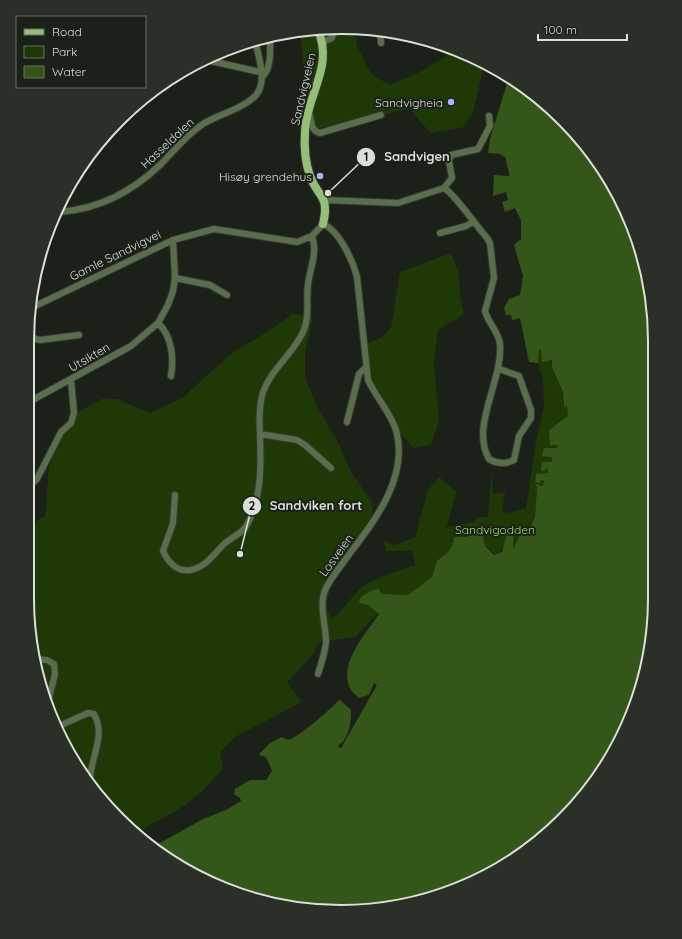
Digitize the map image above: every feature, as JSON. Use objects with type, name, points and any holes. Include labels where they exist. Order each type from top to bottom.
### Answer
[{"type":"main road","name":"Sandvigveien","points":[[320,35],[323,42],[323,66],[308,112],[305,132],[308,167],[313,184],[325,200]]},
{"type":"main road","points":[[323,224],[326,211],[325,200]]},
{"type":"street","points":[[323,42],[332,38],[333,34]]},
{"type":"street","points":[[381,37],[381,43]]},
{"type":"street","points":[[212,62],[265,75],[269,62],[270,42]]},
{"type":"street","name":"Hasseldalen","points":[[63,211],[97,205],[114,199],[138,183],[190,133],[245,103],[256,95],[261,74],[256,46]]},
{"type":"street","points":[[308,112],[310,114],[312,128],[316,133],[381,115]]},
{"type":"street","points":[[325,200],[398,203],[444,188],[452,178],[449,161],[451,155],[478,149],[490,126],[489,116]]},
{"type":"street","points":[[444,188],[450,192],[490,243],[494,278],[485,311],[500,343],[499,369],[485,419],[484,440],[486,454],[489,459],[501,463],[509,463],[514,460],[519,436],[531,418],[531,410],[519,376],[499,369]]},
{"type":"street","points":[[440,233],[466,226],[473,222]]},
{"type":"street","points":[[175,495],[173,523],[163,551],[173,566],[183,570],[191,570],[207,563],[225,543],[242,532],[248,524],[258,493],[261,475],[259,412],[268,382],[304,331],[308,283],[314,250],[312,236],[323,224]]},
{"type":"street","name":"Losveien","points":[[318,674],[325,646],[321,602],[325,589],[370,528],[387,498],[395,475],[398,454],[396,431],[385,408],[375,394],[368,380],[357,277],[354,264],[332,231],[323,224]]},
{"type":"street","name":"Gamle Sandvigvei","points":[[37,305],[162,244],[214,229],[297,242],[312,236]]},
{"type":"street","name":"Utsikten","points":[[34,399],[131,346],[158,323],[168,305],[175,278],[173,240]]},
{"type":"street","points":[[175,278],[210,285],[227,295]]},
{"type":"street","points":[[158,323],[167,335],[170,344],[172,359],[171,376]]},
{"type":"street","points":[[34,338],[40,340],[79,335]]},
{"type":"street","points":[[347,422],[359,374],[366,367]]},
{"type":"street","points":[[34,481],[61,432],[71,423],[74,413],[71,380]]},
{"type":"street","points":[[260,434],[297,440],[305,445],[331,468]]},
{"type":"street","points":[[40,660],[47,660],[54,664],[55,674],[50,696]]},
{"type":"street","points":[[62,725],[88,713],[94,714],[97,719],[100,738],[91,767],[90,776]]},
{"type":"green space","points":[[341,34],[357,35],[356,44],[371,74],[390,85],[422,71],[450,54],[477,66],[483,71],[473,112],[464,127],[430,133],[409,108],[343,126],[316,128],[302,111],[304,76],[301,37]]},
{"type":"green space","points":[[451,253],[459,273],[460,295],[464,314],[438,330],[434,362],[439,420],[431,445],[413,448],[390,418],[375,394],[366,370],[364,359],[365,353],[367,344],[381,338],[391,328],[400,272]]},
{"type":"green space","name":"Sandvigodden","points":[[293,314],[313,317],[305,352],[305,378],[319,410],[337,440],[351,472],[371,501],[373,512],[357,543],[337,571],[325,605],[332,619],[365,585],[386,575],[415,565],[412,551],[386,551],[384,541],[393,545],[415,538],[428,490],[439,477],[456,491],[448,523],[445,527],[474,522],[478,517],[488,517],[492,469],[493,494],[505,492],[502,511],[505,513],[526,509],[536,441],[544,407],[543,379],[538,362],[539,351],[541,349],[551,361],[554,368],[562,391],[564,406],[567,406],[568,416],[554,427],[557,448],[552,457],[552,462],[542,462],[546,470],[549,469],[548,473],[536,474],[535,480],[544,480],[543,486],[535,485],[537,487],[533,521],[528,531],[521,533],[513,548],[514,529],[507,534],[503,549],[495,554],[484,544],[481,530],[476,530],[470,525],[472,533],[468,537],[454,538],[449,551],[437,561],[432,577],[408,595],[382,594],[378,588],[362,596],[368,605],[378,613],[355,637],[320,642],[311,657],[287,682],[300,700],[300,703],[235,737],[220,752],[223,768],[208,785],[185,805],[141,831],[110,800],[86,769],[66,734],[50,697],[40,658],[35,618],[34,523],[45,516],[49,467],[56,446],[71,423],[69,417],[102,399],[117,399],[150,413],[182,398],[233,352],[264,334]]},
{"type":"water","points":[[507,83],[528,97],[543,110],[585,154],[616,205],[632,242],[638,262],[645,301],[648,341],[648,598],[642,658],[632,697],[607,752],[585,785],[572,800],[528,842],[477,873],[440,889],[420,895],[361,904],[341,905],[301,902],[262,895],[242,889],[187,864],[158,844],[203,819],[226,810],[241,801],[240,798],[234,794],[235,789],[250,780],[266,780],[272,771],[266,757],[259,755],[260,753],[270,743],[282,737],[285,739],[291,739],[302,732],[340,699],[351,710],[349,730],[345,739],[338,746],[341,748],[374,687],[369,695],[358,699],[350,689],[347,678],[348,667],[352,655],[379,614],[368,605],[359,603],[361,597],[378,588],[382,594],[408,595],[432,577],[437,561],[449,551],[454,537],[468,537],[472,533],[470,524],[476,530],[481,529],[485,546],[494,555],[502,552],[507,534],[514,529],[513,549],[521,533],[528,532],[535,517],[537,487],[535,484],[543,486],[544,481],[541,480],[540,483],[535,482],[536,474],[548,473],[548,469],[541,471],[542,462],[552,462],[552,457],[542,456],[544,448],[557,448],[557,445],[550,445],[549,430],[568,416],[567,406],[564,407],[563,392],[552,367],[552,360],[542,362],[541,349],[539,351],[538,363],[529,362],[520,318],[512,320],[511,315],[506,315],[504,308],[509,299],[520,295],[523,276],[514,245],[521,239],[521,220],[515,208],[505,212],[502,202],[508,200],[506,192],[493,196],[494,175],[509,176],[509,172],[506,158],[500,154],[488,153],[490,139]]},
{"type":"pier","points":[[374,683],[377,685],[341,748],[338,746],[340,743],[342,744],[351,727],[351,710],[338,698],[341,698],[353,709],[353,723],[368,698],[358,700],[349,693],[349,689],[359,698],[369,695]]},
{"type":"place","name":"Sandvigheia","points":[[451,102]]},
{"type":"place","name":"Hisøy grendehus","points":[[320,176]]},
{"type":"place","name":"Sandvigen","points":[[328,193]]},
{"type":"place","name":"Sandviken fort","points":[[240,554]]}]
